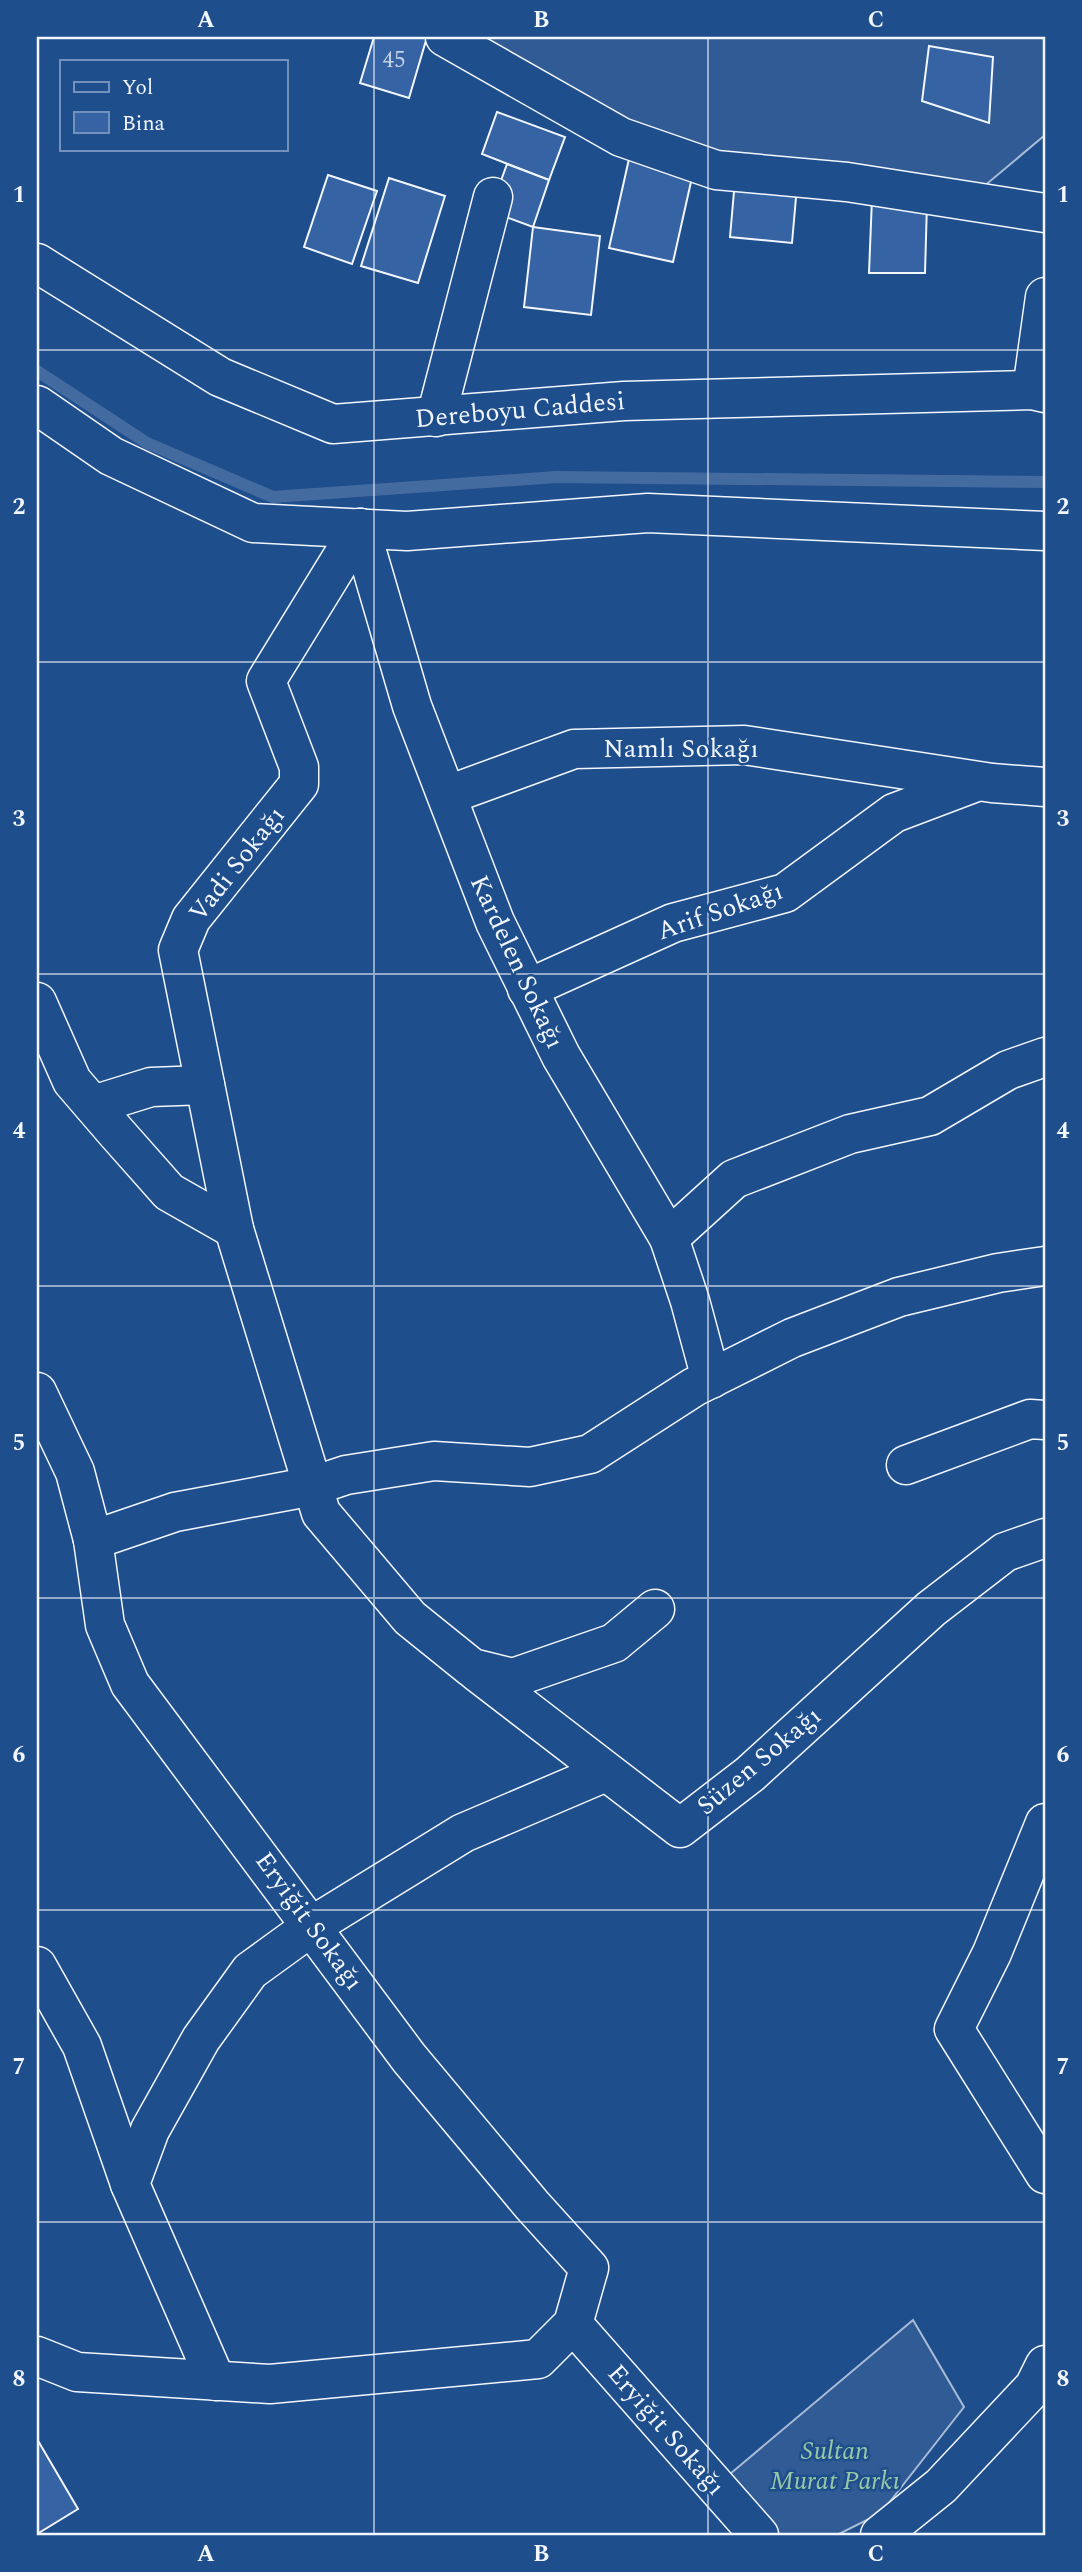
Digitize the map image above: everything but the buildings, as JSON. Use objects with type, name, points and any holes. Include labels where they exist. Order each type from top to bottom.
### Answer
[{"type":"street","points":[[445,37],[621,137],[716,170],[847,182],[1045,213]]},
{"type":"street","points":[[436,417],[493,197]]},
{"type":"street","name":"Dereboyu Caddesi","points":[[37,263],[220,377],[334,424],[624,401],[1038,391]]},
{"type":"street","points":[[1038,391],[1045,297]]},
{"type":"street","points":[[37,405],[111,456],[253,523],[407,531],[648,513],[1045,531]]},
{"type":"street","name":"Kardelen Sokağı","points":[[360,528],[412,706],[448,795],[464,846],[527,989],[561,1056],[669,1238],[690,1301],[711,1379]]},
{"type":"street","name":"Vadi Sokağı","points":[[313,1486],[234,1229],[178,950],[191,919],[299,784],[299,767],[266,681],[360,528]]},
{"type":"street","name":"Namlı Sokağı","points":[[448,795],[574,748],[744,745],[979,781],[1045,787]]},
{"type":"street","name":"Arif Sokağı","points":[[527,989],[673,923],[785,893],[894,813],[979,781]]},
{"type":"street","points":[[37,1002],[72,1081],[169,1192],[234,1229]]},
{"type":"street","points":[[669,1238],[734,1179],[850,1134],[930,1116],[1008,1070],[1045,1056]]},
{"type":"street","points":[[93,1105],[151,1087],[205,1085]]},
{"type":"street","points":[[93,1540],[174,1512],[313,1486],[346,1475],[434,1461],[530,1467],[590,1454],[711,1379],[792,1338],[899,1297],[999,1273],[1045,1266]]},
{"type":"street","name":"Eryiğit Sokağı","points":[[37,1391],[75,1472],[93,1540],[105,1625],[130,1684],[409,2058],[589,2268],[573,2324],[759,2535]]},
{"type":"street","points":[[906,1465],[1030,1419],[1045,1420]]},
{"type":"street","name":"Süzen Sokağı","points":[[313,1486],[321,1513],[410,1618],[680,1828],[750,1774],[931,1609],[1004,1552],[1045,1538]]},
{"type":"street","points":[[472,1668],[513,1678],[577,1658],[614,1643],[655,1609]]},
{"type":"street","points":[[130,2184],[150,2130],[201,2039],[250,1971],[312,1926],[463,1833],[606,1772]]},
{"type":"street","points":[[1045,1823],[992,1953],[954,2029],[1045,2174]]},
{"type":"street","points":[[37,1966],[82,2046],[130,2184],[216,2381]]},
{"type":"street","points":[[37,2356],[78,2372],[270,2384],[538,2359],[573,2324]]},
{"type":"street","points":[[880,2535],[941,2486],[1034,2387],[1045,2365]]},
{"type":"shaded area","points":[[474,37],[1045,37],[1045,135],[976,193],[612,146]]},
{"type":"shaded area","name":"Sultan Murat Parkı","points":[[913,2320],[964,2407],[881,2513],[837,2535],[773,2535],[724,2479]]},
{"type":"waterway","points":[[37,371],[147,443],[273,497],[556,477],[1045,482]]}]
